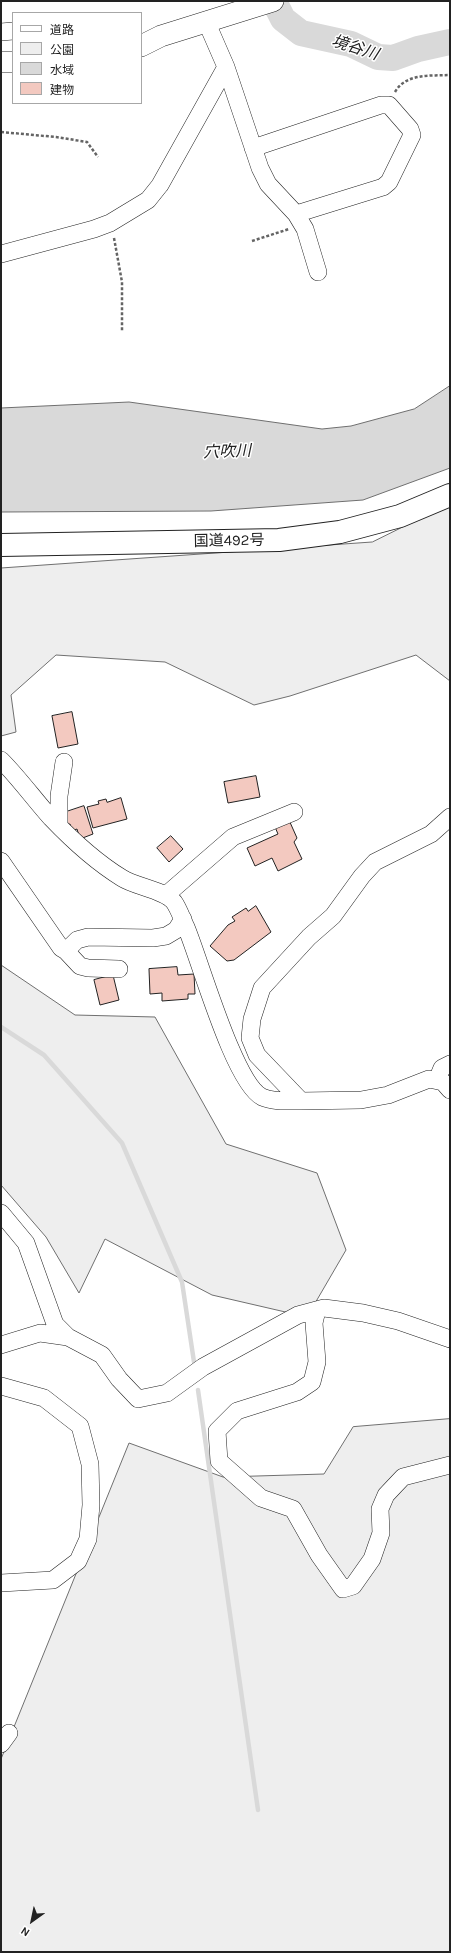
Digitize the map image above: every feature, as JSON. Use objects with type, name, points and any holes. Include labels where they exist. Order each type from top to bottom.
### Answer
[{"type":"highway","name":"国道492号","points":[[1,545],[280,540],[340,532],[400,516],[450,495]]},
{"type":"main road","points":[[142,46],[161,36],[268,3]]},
{"type":"main road","points":[[1,62],[12,62]]},
{"type":"street","points":[[206,21],[226,67],[253,148],[268,184],[299,220],[318,272]]},
{"type":"street","points":[[1,32],[12,31]]},
{"type":"street","points":[[1,254],[105,224],[148,200],[160,185],[226,67]]},
{"type":"street","points":[[253,148],[373,106],[388,105],[410,129],[412,135],[389,182],[383,187],[299,220]]},
{"type":"street","points":[[1,760],[59,825],[104,867],[130,883],[166,895],[174,902],[205,976],[227,1042],[241,1074],[251,1089],[262,1097],[278,1100],[301,1101],[361,1100],[388,1095],[429,1079],[444,1085],[442,1068],[450,1064]]},
{"type":"street","points":[[59,825],[59,796],[64,762]]},
{"type":"street","points":[[166,895],[233,837],[294,812]]},
{"type":"street","points":[[301,1101],[257,1055],[250,1038],[252,1020],[262,988],[304,942],[333,916],[362,876],[375,862],[430,834],[450,817]]},
{"type":"street","points":[[1,861],[61,948],[66,951],[80,966],[88,968],[120,969]]},
{"type":"street","points":[[66,951],[77,940],[88,937],[153,938],[166,936],[176,930],[182,919]]},
{"type":"street","points":[[1,1213],[26,1243],[55,1324],[68,1337],[102,1355],[119,1379],[138,1399],[167,1394],[203,1367],[298,1315],[324,1308],[363,1313],[398,1321],[450,1339]]},
{"type":"street","points":[[317,1310],[314,1323],[317,1362],[312,1382],[297,1392],[237,1411],[217,1431],[219,1461],[261,1498],[294,1509],[319,1555],[343,1589],[353,1586],[372,1559],[381,1533],[380,1509],[386,1494],[403,1477],[450,1465]]},
{"type":"street","points":[[1,1345],[40,1333],[68,1337]]},
{"type":"street","points":[[1,1386],[44,1398],[80,1426],[90,1464],[91,1505],[88,1539],[78,1561],[53,1580],[1,1583]]},
{"type":"path","points":[[388,105],[397,89],[411,78],[450,75]]},
{"type":"path","points":[[1,132],[64,138],[87,142],[98,157]]},
{"type":"path","points":[[252,241],[299,220]]},
{"type":"path","points":[[105,224],[116,242],[122,282],[122,332]]},
{"type":"green space","points":[[450,504],[450,681],[416,655],[290,696],[254,705],[165,662],[56,655],[11,695],[16,732],[1,736],[1,568],[372,542]]},
{"type":"green space","points":[[1,965],[75,1015],[155,1017],[226,1144],[317,1173],[346,1250],[307,1317],[212,1295],[105,1239],[79,1293],[46,1237],[1,1185]]},
{"type":"green space","points":[[450,1419],[450,1952],[1,1952],[1,1759],[129,1443],[223,1477],[324,1474],[353,1427]]},
{"type":"water","name":"穴吹川","points":[[450,386],[450,468],[363,500],[211,511],[1,512],[1,408],[129,402],[322,429],[351,426],[414,409]]},
{"type":"building","points":[[72,712],[78,744],[58,748],[52,716]]},
{"type":"building","points":[[256,776],[260,797],[228,803],[224,782]]},
{"type":"building","points":[[121,798],[127,819],[93,828],[87,807],[99,804],[98,801],[106,799],[107,802]]},
{"type":"building","points":[[84,806],[93,834],[80,839],[77,829],[72,831],[70,824],[67,825],[63,813]]},
{"type":"building","points":[[289,820],[297,838],[294,842],[302,859],[278,871],[272,858],[255,866],[247,848],[278,834],[275,827]]},
{"type":"building","points":[[171,836],[183,849],[169,862],[157,848]]},
{"type":"building","points":[[256,906],[271,932],[234,960],[227,961],[210,946],[228,925],[235,921],[232,917],[246,908],[248,911]]},
{"type":"building","points":[[177,967],[178,975],[194,974],[195,994],[188,994],[188,999],[162,1001],[162,993],[150,994],[149,969]]},
{"type":"building","points":[[113,975],[119,1000],[100,1005],[94,980]]},
{"type":"waterway","name":"境谷川","points":[[274,1],[283,19],[301,33],[351,44],[378,57],[393,58],[418,49],[450,42]]},
{"type":"waterway","points":[[1,1027],[44,1055],[122,1143],[182,1282],[194,1362]]},
{"type":"waterway","points":[[198,1390],[258,1810]]}]
